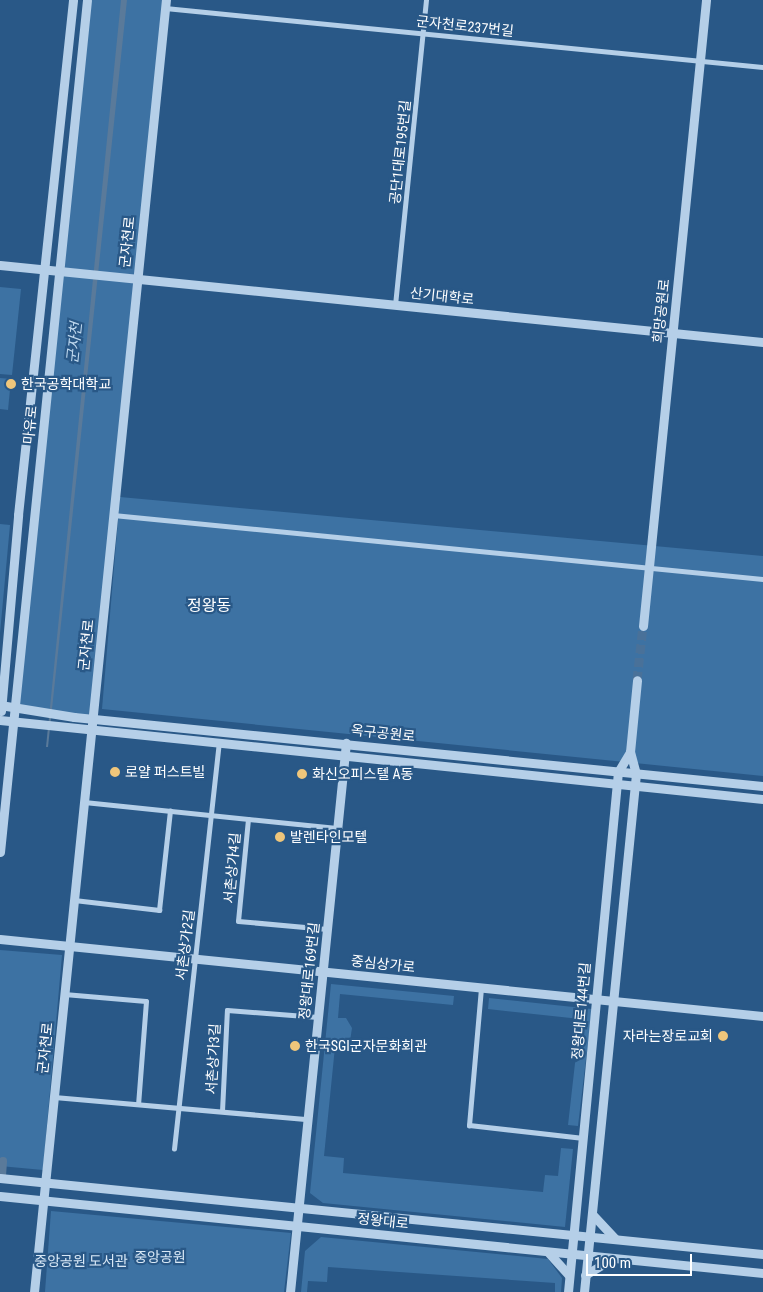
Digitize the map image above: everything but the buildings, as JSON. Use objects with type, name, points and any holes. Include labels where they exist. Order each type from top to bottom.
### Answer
[{"type":"street","name":"마유로","points":[[0,719],[44,270],[74,0]]},
{"type":"street","name":"마유로","points":[[0,852],[87,0]]},
{"type":"street","name":"공단1대로195번길","points":[[396,305],[426,0]]},
{"type":"street","name":"희망공원로","points":[[643,626],[706,0]]},
{"type":"street","name":"군자천로237번길","points":[[165,4],[423,33],[763,67]]},
{"type":"street","name":"군자천로","points":[[34,1292],[165,4]]},
{"type":"street","points":[[0,266],[59,271]]},
{"type":"street","name":"산기대학로","points":[[59,271],[763,342]]},
{"type":"street","points":[[113,515],[763,579]]},
{"type":"street","points":[[584,1292],[636,774],[630,752],[638,680]]},
{"type":"street","name":"옥구공원로","points":[[1,705],[74,717],[93,717],[763,786]]},
{"type":"street","name":"옥구공원로","points":[[0,719],[763,800]]},
{"type":"street","name":"서촌상가2길","points":[[174,1149],[219,743]]},
{"type":"street","name":"정왕대로169번길","points":[[290,1292],[346,743]]},
{"type":"street","points":[[618,772],[630,752]]},
{"type":"street","name":"정왕대로144번길","points":[[568,1292],[618,772]]},
{"type":"street","name":"서촌상가4길","points":[[84,802],[337,828]]},
{"type":"street","points":[[74,900],[159,910],[170,811]]},
{"type":"street","name":"서촌상가4길","points":[[248,819],[238,921],[327,929]]},
{"type":"street","name":"중심상가로","points":[[0,939],[763,1016]]},
{"type":"street","points":[[481,988],[469,1126],[583,1138]]},
{"type":"street","points":[[64,994],[146,1001],[138,1104]]},
{"type":"street","name":"서촌상가3길","points":[[222,1111],[228,1010],[318,1017]]},
{"type":"street","name":"서촌상가3길","points":[[54,1097],[308,1119]]},
{"type":"street","name":"정왕대로","points":[[0,1178],[763,1254]]},
{"type":"street","name":"정왕대로","points":[[0,1196],[763,1273]]},
{"type":"street","points":[[592,1214],[615,1240]]},
{"type":"street","points":[[548,1252],[570,1277]]},
{"type":"street","points":[[586,1275],[613,1258]]},
{"type":"green space","points":[[87,0],[166,0],[93,717],[15,707]]},
{"type":"green space","points":[[0,287],[21,289],[12,375],[0,374]]},
{"type":"green space","points":[[0,378],[11,379],[8,410],[0,409]]},
{"type":"green space","points":[[120,497],[763,556],[763,776],[102,709]]},
{"type":"green space","points":[[0,524],[10,525],[0,633]]},
{"type":"green space","points":[[0,950],[62,955],[43,1170],[0,1166]]},
{"type":"green space","points":[[331,984],[454,996],[453,1005],[340,994],[338,1018],[346,1018],[352,1028],[349,1048],[335,1047],[324,1156],[344,1158],[343,1173],[543,1192],[545,1175],[558,1176],[561,1148],[573,1149],[565,1227],[323,1203],[310,1193]]},
{"type":"green space","points":[[489,998],[592,1009],[578,1126],[568,1125],[580,1019],[488,1009]]},
{"type":"green space","name":"중앙공원","points":[[51,1211],[291,1233],[284,1292],[45,1292]]},
{"type":"green space","points":[[321,1237],[548,1259],[562,1278],[561,1292],[555,1292],[555,1283],[328,1267],[327,1282],[308,1281],[307,1292],[301,1292],[305,1251]]},
{"type":"shaded area","points":[[121,0],[127,0],[48,747],[46,747]]},
{"type":"waterway","name":"군자천","points":[[2,1176],[3,1161]]},
{"type":"tunnel","points":[[637,680],[643,626]]},
{"type":"place","name":"한국공학대학교","points":[[11,384]]},
{"type":"place","name":"로얄 퍼스트빌","points":[[115,772]]},
{"type":"place","name":"화신오피스텔 A동","points":[[302,774]]},
{"type":"place","name":"발렌타인모텔","points":[[280,837]]},
{"type":"place","name":"자라는장로교회","points":[[723,1036]]},
{"type":"place","name":"한국SGI군자문화회관","points":[[295,1046]]},
{"type":"district","name":"정왕동","points":[[209,606]]},
{"type":"park label","name":"중앙공원 도서관","points":[[81,1261]]}]
